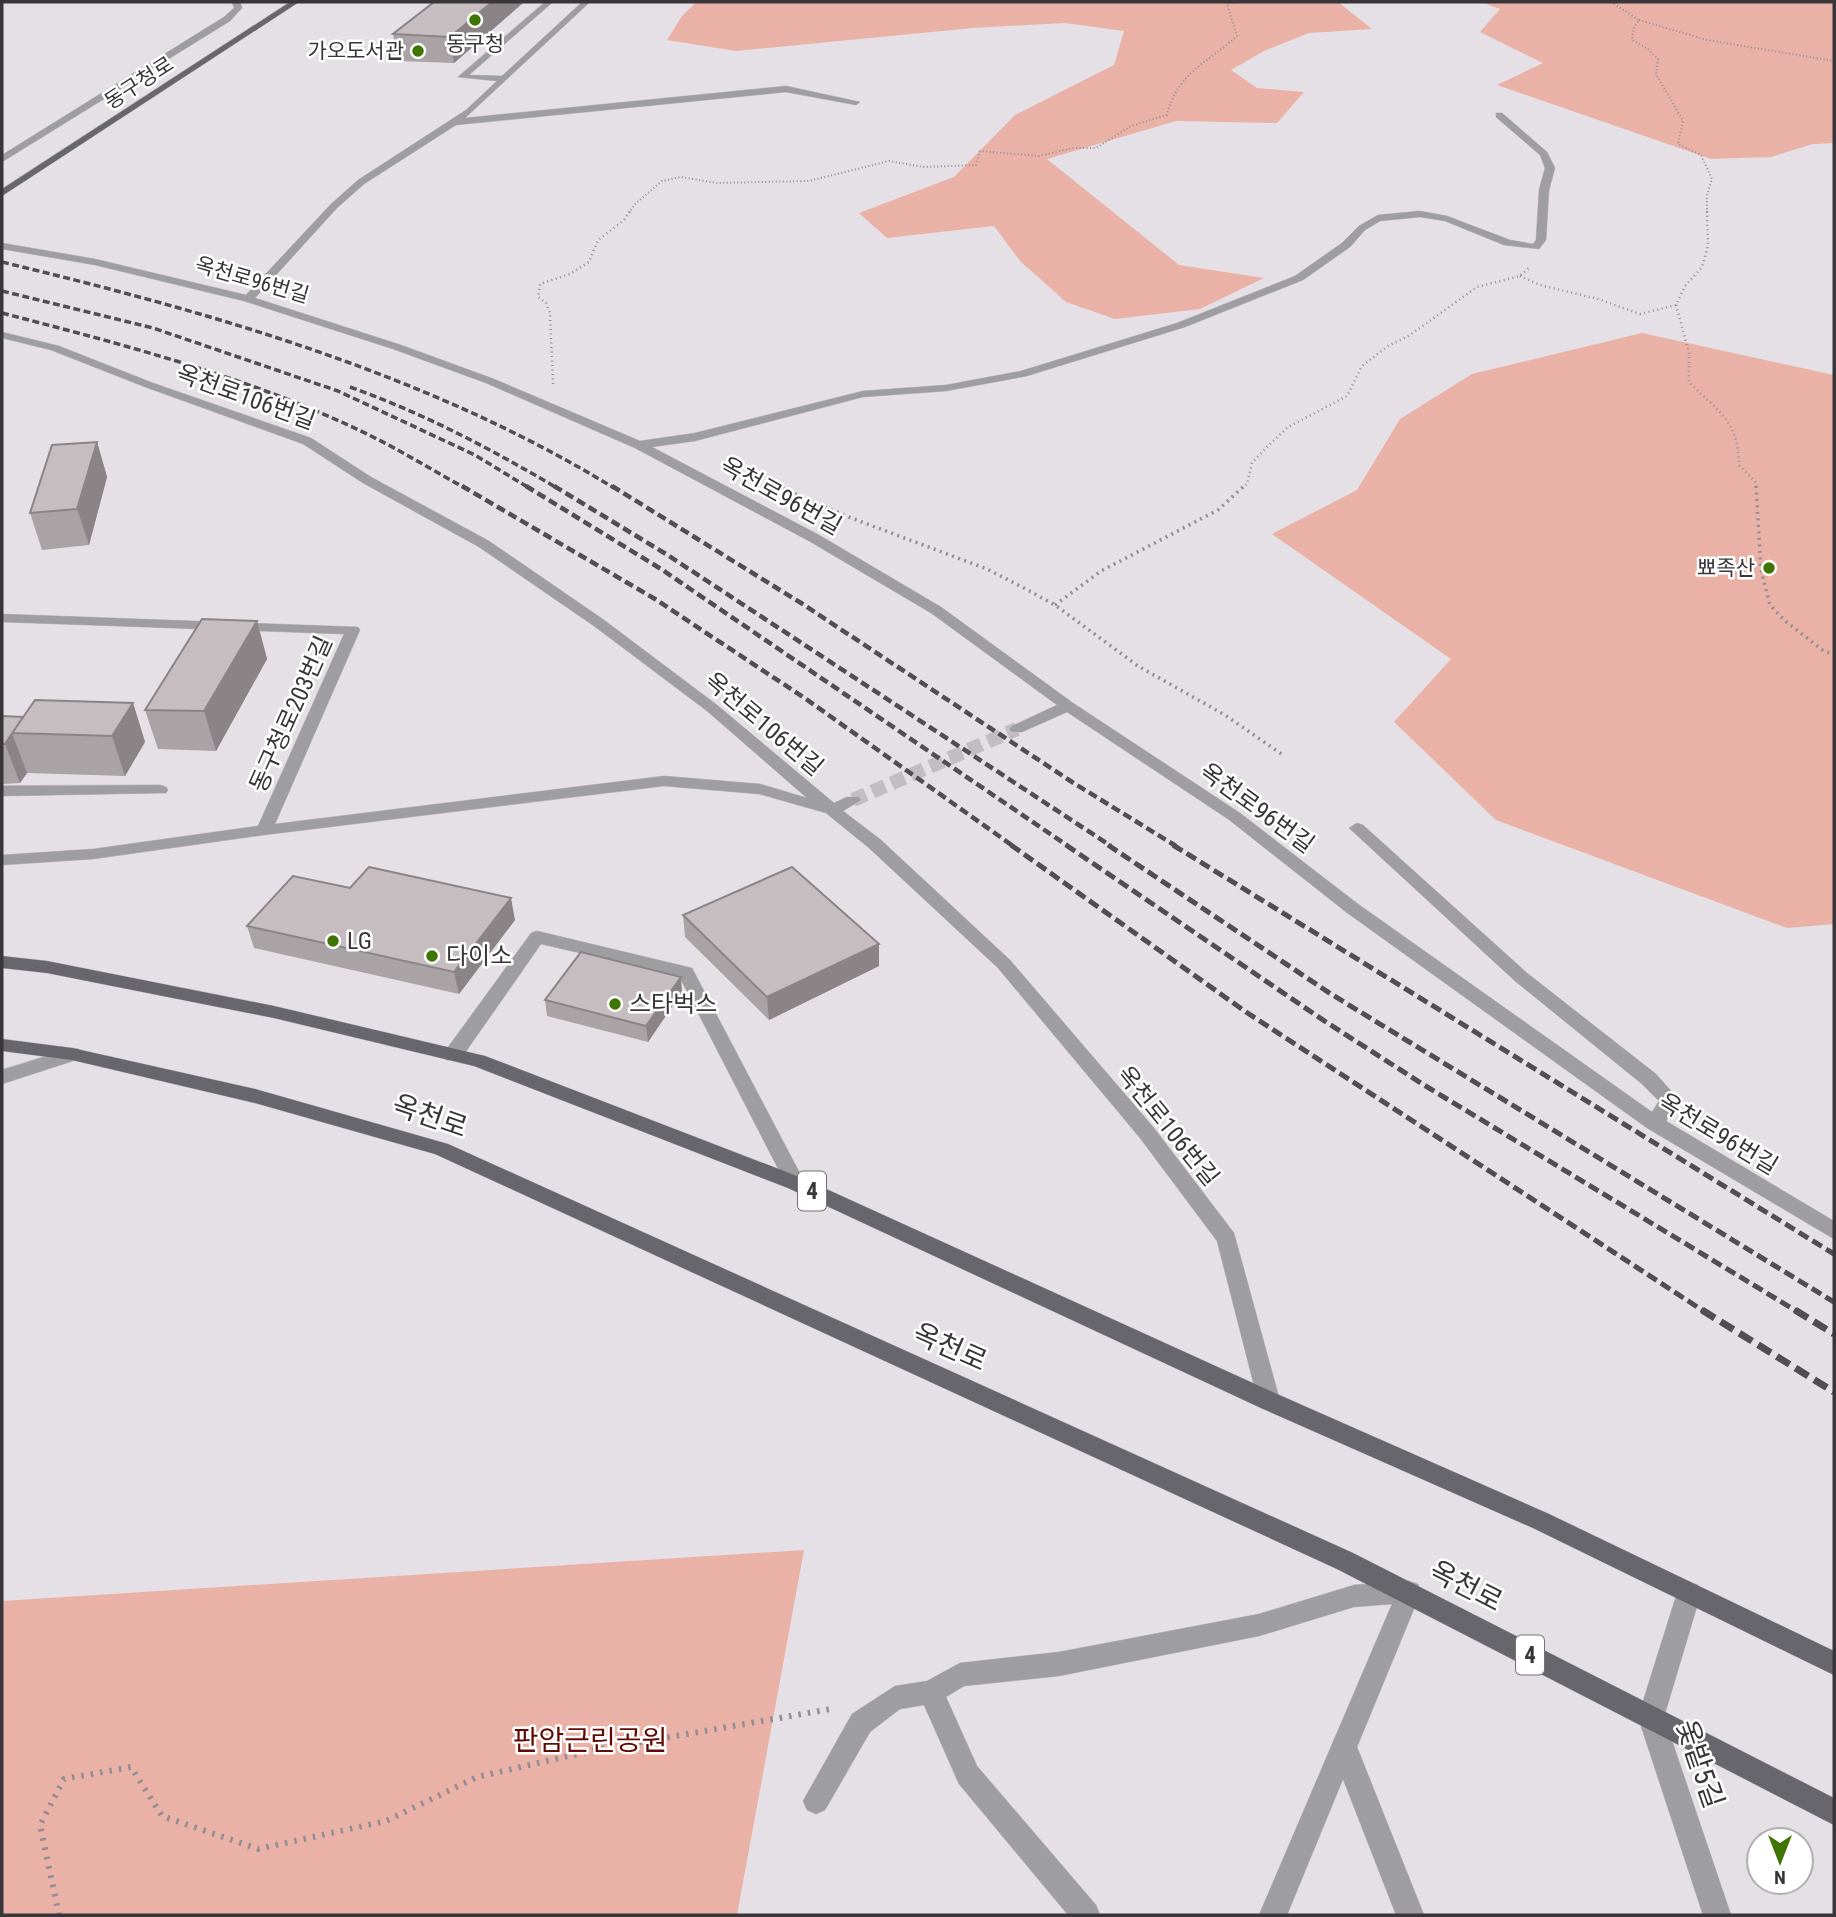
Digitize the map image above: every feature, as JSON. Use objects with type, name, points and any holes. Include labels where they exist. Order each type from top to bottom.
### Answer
[{"type":"main road","name":"동구청로","points":[[2,193],[295,2]]},
{"type":"main road","name":"4","points":[[2,962],[47,967],[262,1010],[491,1066],[795,1183],[1269,1401],[1541,1521],[1834,1662]]},
{"type":"main road","name":"옥천로","points":[[2,1045],[72,1054],[255,1096],[442,1149],[1409,1592],[1834,1812]]},
{"type":"street","points":[[2,159],[227,19],[238,8],[236,2]]},
{"type":"street","points":[[504,79],[462,77],[549,2]]},
{"type":"street","points":[[248,299],[334,206],[361,182],[416,144],[455,122],[490,93],[586,2]]},
{"type":"street","points":[[455,122],[786,89],[856,102]]},
{"type":"street","points":[[1499,116],[1544,154],[1550,169],[1544,190],[1541,240],[1535,247]]},
{"type":"street","name":"옥천로96번길","points":[[639,445],[695,437],[863,394],[946,388],[1023,374],[1181,325],[1299,278],[1346,245],[1362,228],[1378,218],[1420,214],[1447,219],[1522,247],[1535,247]]},
{"type":"street","name":"옥천로96번길","points":[[2,246],[95,262],[248,299],[397,347],[544,404],[639,445],[814,538],[936,610],[1068,706],[1234,816],[1418,957],[1654,1123],[1834,1231]]},
{"type":"street","name":"옥천로106번길","points":[[2,335],[55,348],[149,385],[307,441],[366,480],[484,544],[599,623],[712,708],[875,844],[1004,964],[1147,1133],[1227,1239],[1269,1401]]},
{"type":"street","name":"동구청로203번길","points":[[2,618],[353,630],[264,830]]},
{"type":"street","points":[[1017,729],[1068,706]]},
{"type":"street","points":[[2,860],[93,854],[264,830],[664,781],[760,789],[832,810],[853,800]]},
{"type":"street","points":[[2,791],[160,790]]},
{"type":"street","points":[[1357,828],[1521,977],[1656,1086],[1670,1100],[1654,1123]]},
{"type":"street","points":[[453,1055],[537,937],[686,972],[795,1183]]},
{"type":"street","points":[[2,1077],[72,1054]]},
{"type":"street","points":[[816,1801],[861,1723],[895,1698],[931,1692],[960,1675],[1059,1664],[1259,1625],[1354,1596],[1409,1592],[1273,1915]]},
{"type":"street","name":"옻밭5길","points":[[1689,1593],[1651,1717],[1717,1915]]},
{"type":"street","points":[[931,1692],[968,1775],[1086,1915]]},
{"type":"street","points":[[1344,1747],[1410,1915]]},
{"type":"path","points":[[544,404],[555,381],[551,313],[547,303],[538,297],[540,284],[570,274],[589,262],[598,240],[624,220],[635,204],[662,181],[681,177],[717,183],[809,181],[889,161],[923,167],[976,165],[979,151],[1039,156],[1073,148],[1096,148],[1131,126],[1167,115],[1175,85],[1223,50],[1237,36],[1228,16],[1227,5],[1237,2]]},
{"type":"path","points":[[1611,2],[1639,20],[1707,40],[1834,61]]},
{"type":"path","points":[[1639,20],[1633,29],[1632,40],[1648,48],[1658,59],[1657,74],[1683,121],[1678,144],[1702,155],[1712,179],[1707,195],[1708,246],[1702,267],[1685,286],[1676,305],[1691,352],[1689,382],[1733,422],[1740,441],[1739,466],[1756,483],[1761,570],[1770,605],[1785,621],[1825,652],[1834,654]]},
{"type":"path","points":[[1055,605],[1101,571],[1218,510],[1247,484],[1252,463],[1288,427],[1347,396],[1362,366],[1477,287],[1520,276],[1533,264],[1535,247]]},
{"type":"path","points":[[1520,276],[1541,285],[1598,299],[1640,314],[1676,305]]},
{"type":"path","points":[[772,484],[846,516],[986,569],[1055,605],[1138,666],[1225,715],[1283,755]]},
{"type":"path","points":[[59,1915],[40,1825],[64,1779],[131,1767],[162,1816],[258,1849],[386,1821],[477,1777],[595,1750],[818,1710],[884,1707]]},
{"type":"green space","points":[[696,2],[1338,2],[1372,29],[1309,33],[1264,51],[1231,70],[1257,88],[1304,92],[1277,123],[1176,121],[1047,159],[1179,265],[1264,278],[1200,309],[1115,319],[1066,302],[1020,261],[994,226],[887,238],[859,213],[954,177],[1015,115],[1114,65],[1124,31],[1065,23],[973,28],[736,51],[667,40],[682,16]]},
{"type":"green space","points":[[1481,2],[1834,2],[1834,143],[1813,144],[1771,157],[1711,159],[1497,85],[1543,63],[1480,32],[1500,9]]},
{"type":"green space","points":[[1642,333],[1834,375],[1834,924],[1787,928],[1496,820],[1394,722],[1451,659],[1272,534],[1357,490],[1400,419],[1472,374]]},
{"type":"green space","name":"판암근린공원","points":[[804,1550],[737,1915],[2,1915],[2,1601]]},
{"type":"building","points":[[434,2],[492,2],[450,37],[393,34]]},
{"type":"building","points":[[97,442],[77,509],[30,513],[52,445]]},
{"type":"building","points":[[202,619],[257,621],[204,711],[145,710]]},
{"type":"building","points":[[35,700],[133,703],[112,736],[12,733]]},
{"type":"building","points":[[2,716],[23,717],[5,744],[2,744]]},
{"type":"building","points":[[369,867],[511,898],[454,972],[247,926],[293,876],[350,888]]},
{"type":"building","points":[[792,867],[879,944],[767,997],[683,915]]},
{"type":"building","name":"스타벅스","points":[[581,952],[681,977],[646,1026],[545,1000]]},
{"type":"tunnel","points":[[853,800],[1017,729]]},
{"type":"railway","points":[[2,262],[160,303],[317,351],[470,412],[543,448],[614,488]]},
{"type":"railway","points":[[2,291],[153,328],[338,391],[475,455],[529,488]]},
{"type":"railway","points":[[2,313],[188,364],[279,396],[367,434],[465,488]]},
{"type":"railway","points":[[350,387],[404,408],[456,433],[557,488]]},
{"type":"railway","points":[[462,486],[655,599],[806,699],[1013,846]]},
{"type":"railway","points":[[526,486],[661,569],[1068,846]]},
{"type":"railway","points":[[554,486],[666,554],[1111,846]]},
{"type":"railway","points":[[612,486],[801,603],[1072,782],[1176,846]]},
{"type":"railway","points":[[1011,845],[1246,1012],[1705,1312]]},
{"type":"railway","points":[[1066,845],[1326,1022],[1424,1085],[1798,1312]]},
{"type":"railway","points":[[1108,845],[1331,994],[1834,1302]]},
{"type":"railway","points":[[1173,845],[1834,1254]]},
{"type":"railway","points":[[1702,1310],[1834,1392]]},
{"type":"railway","points":[[1795,1310],[1834,1334]]},
{"type":"place","name":"동구청","points":[[475,20]]},
{"type":"place","name":"가오도서관","points":[[418,51]]},
{"type":"place","name":"뾰족산","points":[[1769,568]]},
{"type":"place","name":"LG","points":[[333,941]]},
{"type":"place","name":"다이소","points":[[432,956]]},
{"type":"place","name":"스타벅스","points":[[615,1004]]}]
